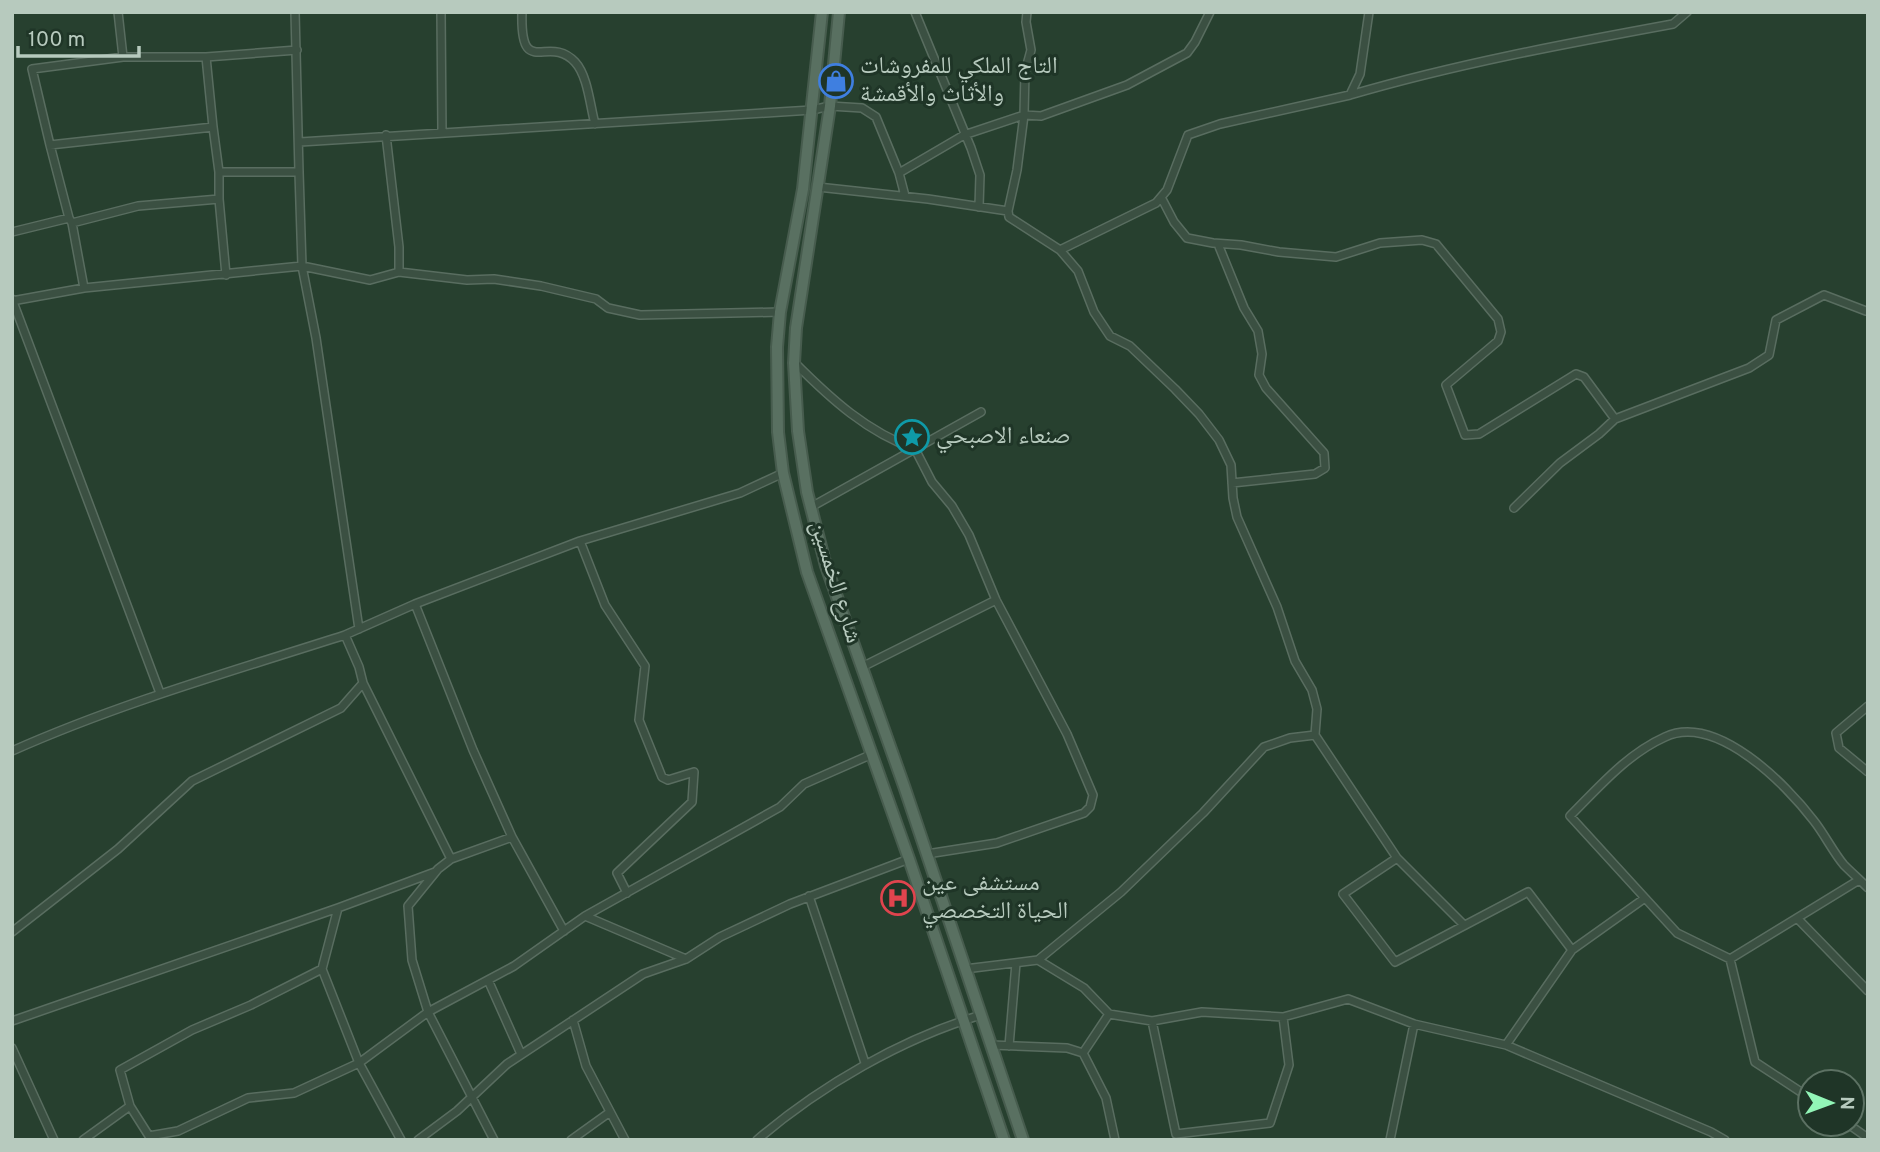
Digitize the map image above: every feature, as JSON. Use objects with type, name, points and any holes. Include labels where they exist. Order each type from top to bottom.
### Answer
[{"type":"main road","name":"شارع الخمسين","points":[[822,12],[803,189],[780,312],[777,347],[778,432],[783,473],[807,572],[909,859],[1004,1140]]},
{"type":"main road","name":"شارع الخمسين","points":[[839,12],[830,106],[796,328],[794,363],[797,431],[811,507],[826,565],[904,786],[1023,1140]]},
{"type":"main road","points":[[778,432],[797,431]]},
{"type":"main road","points":[[886,794],[904,786]]},
{"type":"street","points":[[118,12],[123,57]]},
{"type":"street","points":[[295,12],[302,267],[316,338],[359,629]]},
{"type":"street","points":[[441,12],[442,132]]},
{"type":"street","points":[[522,12],[522,35],[524,45],[529,50],[562,53],[573,59],[581,69],[595,124]]},
{"type":"street","points":[[915,12],[971,148],[980,176],[979,207]]},
{"type":"street","points":[[1027,12],[1031,50],[1024,72],[1024,116],[1009,217],[1060,250],[1078,271],[1094,312],[1110,336],[1130,346],[1199,414],[1219,440],[1231,465],[1237,517],[1277,607],[1295,662],[1312,690],[1317,709],[1315,735],[1397,858],[1464,925]]},
{"type":"street","points":[[899,173],[964,135],[1024,116],[1041,116],[1084,101],[1127,85],[1172,62],[1195,42],[1210,12]]},
{"type":"street","points":[[1350,95],[1360,74],[1369,12]]},
{"type":"street","points":[[1060,250],[1156,203],[1167,190],[1188,135],[1220,124],[1350,95],[1421,74],[1673,24],[1687,12]]},
{"type":"street","points":[[84,288],[71,220],[32,69],[123,57],[206,57],[297,50]]},
{"type":"street","points":[[206,57],[219,172],[226,275]]},
{"type":"street","points":[[300,142],[812,110],[830,106],[862,108],[876,117],[899,173],[905,196]]},
{"type":"street","points":[[50,145],[213,127]]},
{"type":"street","points":[[386,135],[399,247],[399,272]]},
{"type":"street","points":[[219,172],[299,172]]},
{"type":"street","points":[[818,187],[1008,211]]},
{"type":"street","points":[[1161,197],[1174,222],[1187,238],[1218,244],[1279,253],[1336,257],[1380,243],[1422,240],[1436,244],[1498,319],[1501,332],[1498,341],[1446,385],[1465,435],[1479,434],[1576,374],[1584,377],[1615,419]]},
{"type":"street","points":[[12,232],[138,206],[219,199]]},
{"type":"street","points":[[1218,244],[1244,309],[1258,331],[1262,354],[1259,375],[1266,388],[1324,453],[1325,468],[1315,474],[1232,483]]},
{"type":"street","points":[[160,694],[12,301],[84,288],[302,267],[370,280],[399,272],[467,280],[494,279],[541,286],[596,299],[608,308],[640,315],[780,312]]},
{"type":"street","points":[[1514,508],[1560,463],[1615,419],[1749,368],[1769,355],[1776,320],[1824,295],[1867,313],[1867,302]]},
{"type":"street","points":[[794,363],[859,421],[892,441],[915,449],[932,482],[952,506],[969,535],[996,600],[1067,734],[1093,795],[1090,807],[1084,813],[997,843],[927,854]]},
{"type":"street","points":[[811,507],[981,412]]},
{"type":"street","points":[[12,751],[71,725],[345,635],[415,604],[580,541],[740,493],[783,473]]},
{"type":"street","points":[[580,541],[605,605],[645,666],[639,720],[662,777],[668,780],[694,772],[691,802],[617,873],[627,893]]},
{"type":"street","points":[[862,667],[996,600]]},
{"type":"street","points":[[415,604],[473,750],[512,837],[564,931]]},
{"type":"street","points":[[345,635],[363,683],[451,859]]},
{"type":"street","points":[[12,932],[118,849],[192,781],[341,708],[363,683]]},
{"type":"street","points":[[1868,706],[1836,733],[1839,748],[1868,772]]},
{"type":"street","points":[[1730,959],[1677,933],[1570,816],[1620,766],[1666,736],[1688,731],[1723,740],[1773,775],[1815,821],[1843,864],[1868,888]]},
{"type":"street","points":[[965,969],[1038,960],[1121,892],[1203,813],[1264,747],[1290,738],[1315,735]]},
{"type":"street","points":[[322,969],[251,1005],[192,1030],[120,1070],[130,1106],[149,1136],[178,1131],[248,1098],[294,1093],[359,1063],[428,1012],[514,966],[585,916],[780,807],[803,784],[870,755]]},
{"type":"street","points":[[494,1140],[428,1012],[412,960],[408,905],[435,871],[451,859],[512,837]]},
{"type":"street","points":[[1397,858],[1343,894],[1395,962],[1528,892],[1572,950]]},
{"type":"street","points":[[418,1140],[472,1098],[507,1064],[643,974],[686,959],[720,937],[810,896],[909,859]]},
{"type":"street","points":[[12,1021],[338,908],[435,871]]},
{"type":"street","points":[[1730,959],[1859,880]]},
{"type":"street","points":[[810,896],[865,1063]]},
{"type":"street","points":[[1506,1045],[1572,950],[1645,898]]},
{"type":"street","points":[[338,908],[322,969],[359,1063],[401,1140]]},
{"type":"street","points":[[585,916],[686,959]]},
{"type":"street","points":[[1797,918],[1868,991]]},
{"type":"street","points":[[1730,959],[1755,1062],[1796,1089]]},
{"type":"street","points":[[1038,960],[1084,988],[1109,1014],[1152,1021],[1202,1012],[1283,1017],[1348,999],[1413,1024],[1506,1045],[1725,1140]]},
{"type":"street","points":[[1009,1046],[1016,963]]},
{"type":"street","points":[[488,980],[521,1054]]},
{"type":"street","points":[[1083,1053],[1109,1014]]},
{"type":"street","points":[[757,1140],[779,1121],[865,1063],[962,1020],[981,1015]]},
{"type":"street","points":[[1152,1021],[1177,1137],[1270,1124],[1289,1065],[1283,1017]]},
{"type":"street","points":[[573,1020],[586,1066],[625,1140]]},
{"type":"street","points":[[1390,1140],[1413,1024]]},
{"type":"street","points":[[991,1045],[1068,1048],[1083,1053],[1105,1098],[1115,1140]]},
{"type":"street","points":[[12,1048],[54,1140]]},
{"type":"street","points":[[83,1140],[130,1106]]},
{"type":"street","points":[[571,1140],[610,1112]]},
{"type":"street","points":[[1706,1140],[1711,1132]]},
{"type":"place","name":"التاج الملكي للمفروشات والأثاث والأقمشة","points":[[836,81]]},
{"type":"place","name":"صنعاء الاصبحي","points":[[912,437]]},
{"type":"place","name":"مستشفى عين الحياة التخصصي","points":[[898,898]]}]
